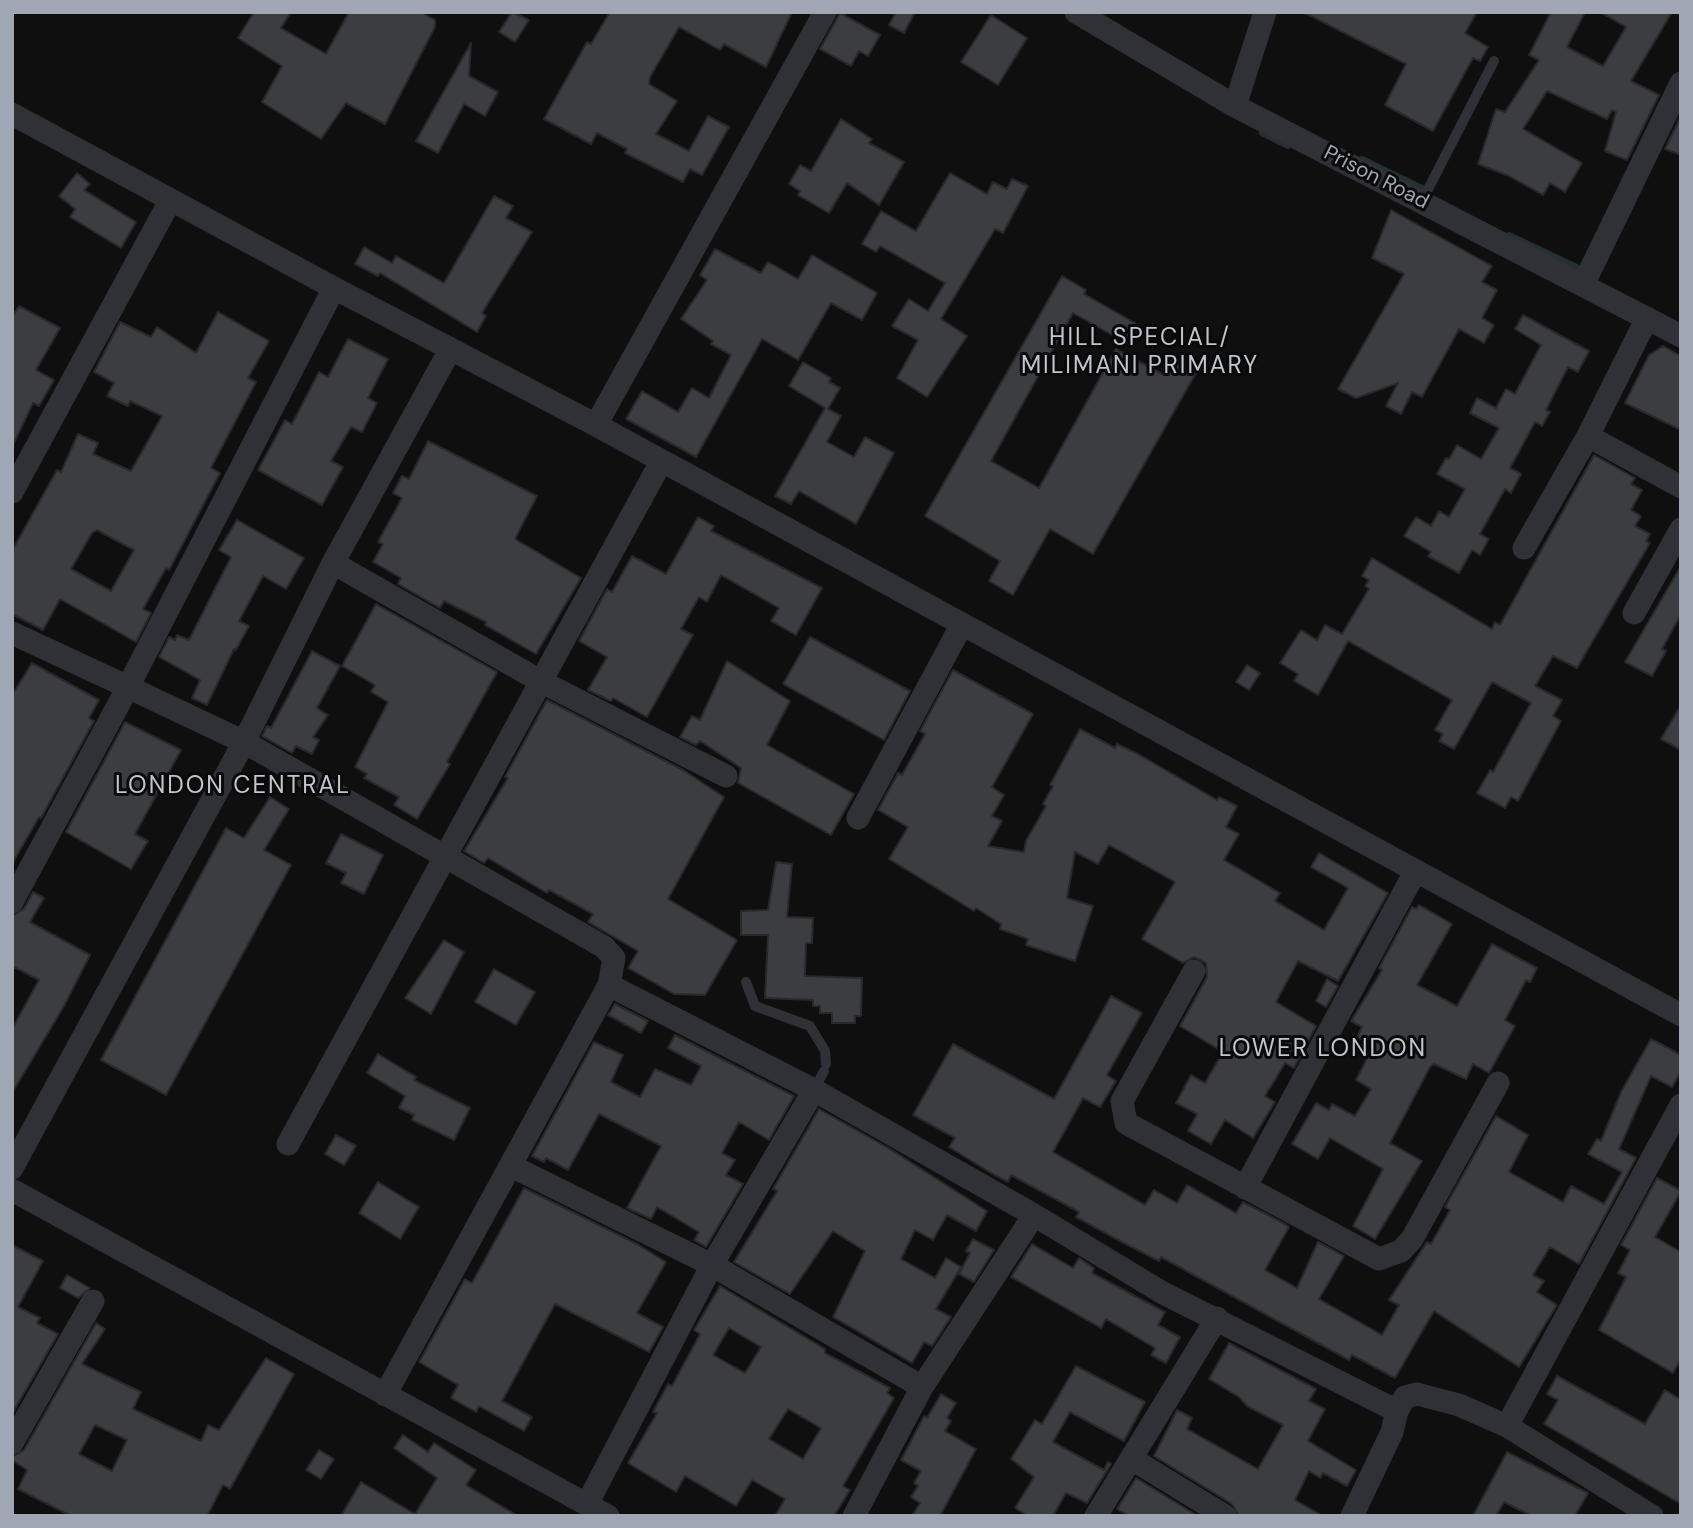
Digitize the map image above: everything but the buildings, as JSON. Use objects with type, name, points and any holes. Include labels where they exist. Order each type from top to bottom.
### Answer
[{"type":"street","points":[[596,425],[825,12]]},
{"type":"street","name":"Prison Road","points":[[1076,12],[1235,106],[1681,335]]},
{"type":"street","points":[[1235,106],[1265,12]]},
{"type":"street","points":[[1583,285],[1681,83]]},
{"type":"street","points":[[12,114],[170,201],[596,425],[961,626],[1681,1015]]},
{"type":"street","points":[[12,492],[170,201]]},
{"type":"street","points":[[12,902],[128,687],[334,288]]},
{"type":"street","points":[[1524,548],[1588,436],[1647,318]]},
{"type":"street","points":[[12,1168],[244,743],[333,564],[450,349]]},
{"type":"street","points":[[1588,436],[1681,487]]},
{"type":"street","points":[[288,1144],[661,462]]},
{"type":"street","points":[[1634,614],[1681,529]]},
{"type":"street","points":[[333,564],[542,682],[726,776]]},
{"type":"street","points":[[858,818],[961,626]]},
{"type":"street","points":[[12,633],[244,743],[604,947],[614,958],[610,985],[385,1395]]},
{"type":"street","points":[[1245,1188],[1415,872]]},
{"type":"street","points":[[1194,971],[1122,1101],[1122,1114],[1126,1123],[1136,1132],[1379,1259],[1401,1251],[1412,1238],[1498,1083]]},
{"type":"street","points":[[610,985],[821,1075],[1034,1215],[1163,1293],[1396,1411]]},
{"type":"street","points":[[587,1504],[712,1265],[821,1075]]},
{"type":"street","points":[[1507,1426],[1681,1105]]},
{"type":"street","points":[[511,1166],[712,1265],[922,1387]]},
{"type":"street","points":[[12,1190],[608,1516]]},
{"type":"street","points":[[854,1516],[922,1387],[1034,1215]]},
{"type":"street","points":[[12,1443],[93,1301]]},
{"type":"street","points":[[1096,1516],[1120,1472],[1132,1459],[1217,1318]]},
{"type":"street","points":[[1352,1516],[1392,1432],[1396,1411],[1405,1398],[1417,1394],[1459,1405],[1507,1426],[1652,1516]]},
{"type":"street","points":[[1132,1459],[1225,1516]]},
{"type":"lane","points":[[1422,201],[1494,61]]},
{"type":"lane","points":[[746,982],[755,1006],[810,1026],[825,1051],[821,1075]]},
{"type":"waterway","points":[[1262,133],[1288,146]]},
{"type":"waterway","points":[[1362,159],[1424,189]]},
{"type":"waterway","points":[[1509,235],[1585,271]]},
{"type":"district","name":"HILL SPECIAL/ MILIMANI PRIMARY","points":[[1140,353]]},
{"type":"district","name":"LONDON CENTRAL","points":[[233,787]]},
{"type":"district","name":"LOWER LONDON","points":[[1323,1050]]}]
